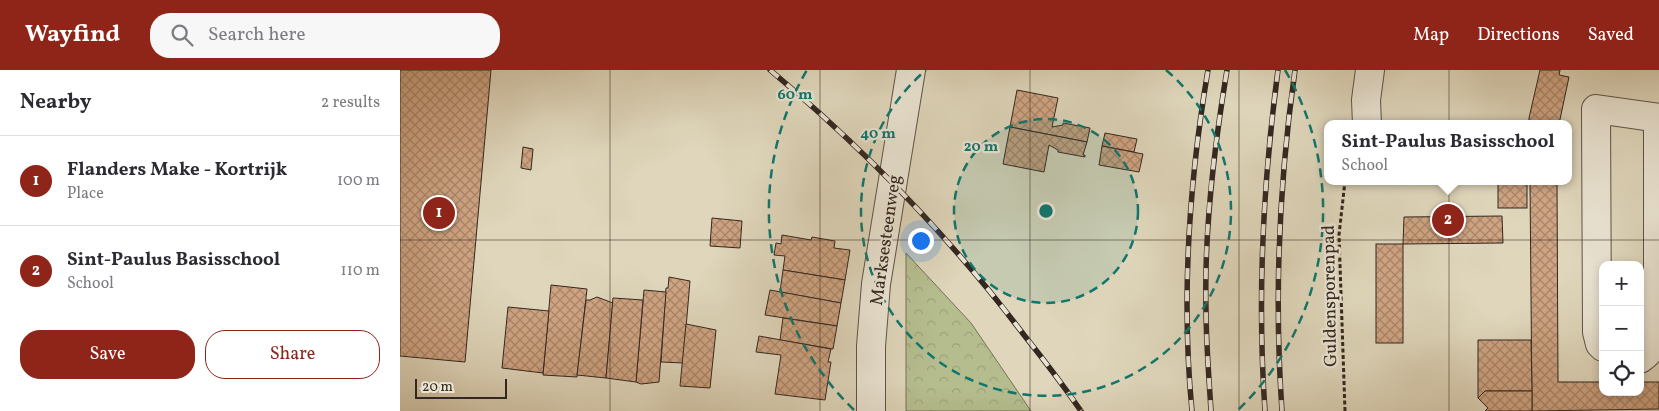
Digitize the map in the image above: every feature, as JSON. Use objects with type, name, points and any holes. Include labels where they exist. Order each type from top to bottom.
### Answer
[{"type":"street","name":"Marksesteenweg","points":[[871,411],[871,346],[876,284],[910,70]]},
{"type":"street","points":[[1367,120],[1366,100],[1370,70]]},
{"type":"street","points":[[1599,338],[1596,109],[1659,118],[1658,331],[1656,343],[1644,356]]},
{"type":"path","name":"Guldensporenpad","points":[[1345,185],[1339,235],[1345,411]]},
{"type":"green space","points":[[906,253],[971,323],[1031,411],[906,411]]},
{"type":"building","points":[[400,70],[491,70],[465,362],[400,356]]},
{"type":"building","points":[[1540,70],[1560,70],[1559,75],[1569,77],[1560,120],[1529,120]]},
{"type":"building","points":[[1017,90],[1058,98],[1052,127],[1063,125],[1063,123],[1090,128],[1087,142],[1010,127]]},
{"type":"building","points":[[1010,127],[1087,142],[1083,155],[1085,157],[1058,152],[1058,150],[1049,145],[1044,172],[1003,164]]},
{"type":"building","points":[[1105,133],[1137,139],[1134,152],[1102,146]]},
{"type":"building","points":[[1102,146],[1143,154],[1139,172],[1099,165]]},
{"type":"building","points":[[523,147],[533,149],[531,170],[521,168]]},
{"type":"building","points":[[1498,185],[1527,185],[1527,208],[1498,208]]},
{"type":"building","points":[[1530,185],[1557,185],[1558,382],[1599,382],[1599,396],[1644,396],[1644,382],[1659,382],[1659,409],[1532,411]]},
{"type":"building","points":[[1502,216],[1503,243],[1403,244],[1404,217]]},
{"type":"building","points":[[712,218],[742,221],[740,248],[710,246]]},
{"type":"building","points":[[782,235],[811,240],[812,237],[835,241],[834,248],[850,250],[845,280],[783,270],[785,256],[774,255],[776,243],[781,244]]},
{"type":"building","points":[[1376,244],[1403,244],[1403,343],[1376,343]]},
{"type":"building","points":[[783,270],[845,280],[841,303],[780,292]]},
{"type":"building","points":[[669,277],[690,281],[683,363],[661,362],[666,288],[668,288]]},
{"type":"building","points":[[551,285],[587,289],[577,377],[543,375]]},
{"type":"building","points":[[644,290],[666,292],[659,382],[641,384],[636,382]]},
{"type":"building","points":[[770,290],[841,303],[837,326],[765,315]]},
{"type":"building","points":[[597,297],[613,303],[606,378],[577,375],[586,300]]},
{"type":"building","points":[[613,298],[643,300],[636,382],[606,378]]},
{"type":"building","points":[[508,307],[549,311],[543,373],[502,368]]},
{"type":"building","points":[[783,318],[837,326],[833,349],[780,340]]},
{"type":"building","points":[[686,324],[716,330],[710,388],[680,386]]},
{"type":"building","points":[[759,336],[831,349],[828,362],[831,362],[825,400],[775,394],[781,355],[756,352]]},
{"type":"building","points":[[1478,340],[1531,340],[1532,391],[1485,391],[1478,398]]},
{"type":"building","points":[[1485,391],[1532,391],[1532,411],[1485,411],[1488,408],[1478,398]]},
{"type":"railway","points":[[770,70],[839,131],[936,229],[996,299],[1081,411]]},
{"type":"railway","points":[[1192,411],[1187,325],[1189,240],[1196,154],[1208,70]]},
{"type":"railway","points":[[1211,411],[1206,321],[1208,219],[1214,159],[1227,70]]},
{"type":"railway","points":[[1265,411],[1262,326],[1263,240],[1265,197],[1278,70]]},
{"type":"railway","points":[[1282,411],[1278,283],[1285,155],[1295,70]]},
{"type":"place","name":"Flanders Make - Kortrijk","points":[[439,213]]},
{"type":"place","name":"Sint-Paulus Basisschool","points":[[1448,220]]}]
